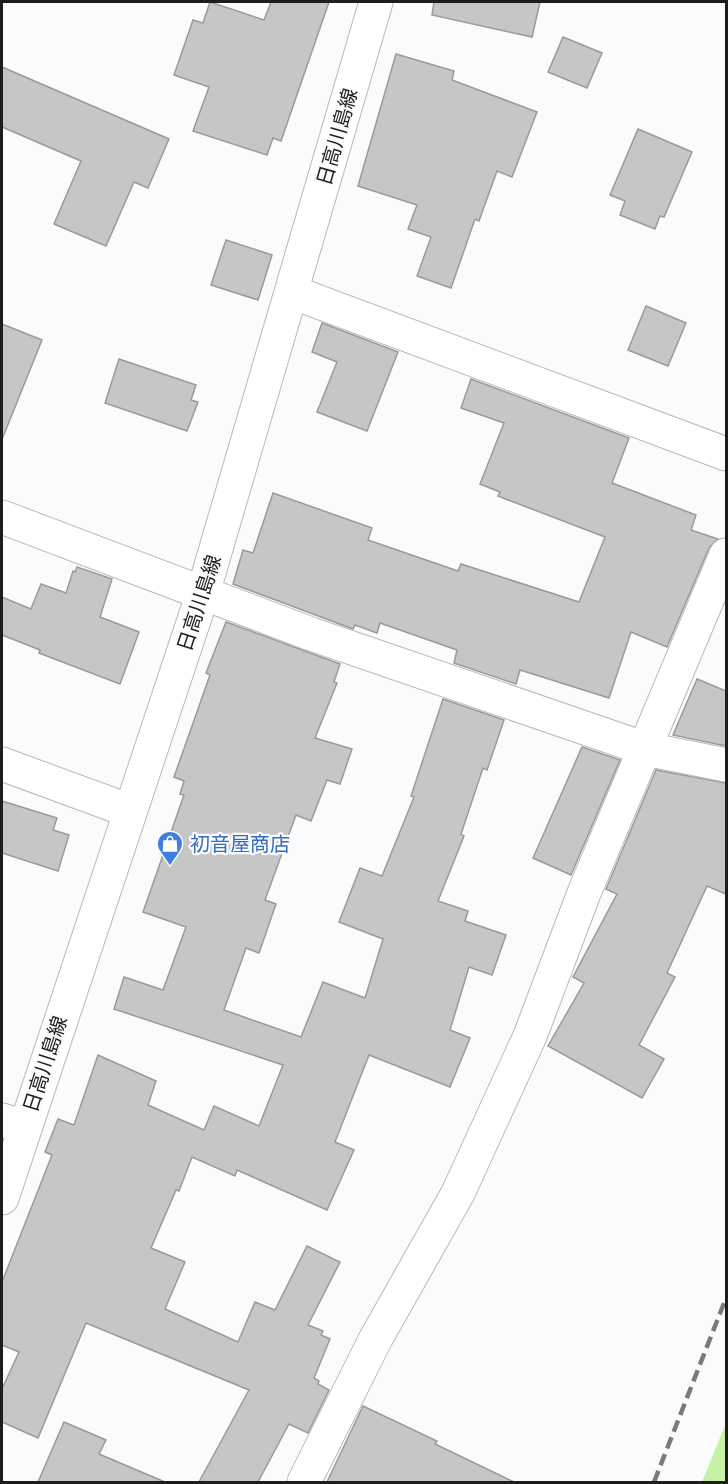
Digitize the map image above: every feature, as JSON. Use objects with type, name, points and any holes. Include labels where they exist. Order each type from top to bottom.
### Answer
[{"type":"street","name":"日高川島線","points":[[2,1198],[13,1124],[130,811],[203,593],[376,2]]},
{"type":"street","points":[[292,292],[726,454]]},
{"type":"street","points":[[2,517],[312,634],[645,749],[726,765]]},
{"type":"street","points":[[304,1482],[375,1340],[458,1193],[530,1035],[584,893],[726,555]]},
{"type":"street","points":[[2,764],[130,811]]},
{"type":"green space","points":[[726,1423],[726,1482],[702,1482]]},
{"type":"building","points":[[210,2],[264,20],[271,2],[329,2],[281,141],[273,138],[267,155],[193,131],[209,87],[174,75],[193,20],[203,23]]},
{"type":"building","points":[[434,2],[540,2],[532,37],[432,15]]},
{"type":"building","points":[[563,37],[602,53],[587,88],[548,72]]},
{"type":"building","points":[[396,54],[454,71],[452,80],[537,112],[512,177],[497,171],[479,221],[475,219],[451,288],[417,276],[431,237],[408,229],[417,205],[358,186]]},
{"type":"building","points":[[2,67],[169,139],[148,188],[134,182],[106,246],[54,224],[81,161],[2,127]]},
{"type":"building","points":[[638,129],[692,152],[664,217],[660,216],[655,229],[620,215],[625,201],[610,195]]},
{"type":"building","points":[[226,240],[272,255],[258,300],[211,285]]},
{"type":"building","points":[[646,306],[686,323],[668,366],[628,350]]},
{"type":"building","points":[[322,323],[398,352],[367,431],[317,412],[337,362],[312,352]]},
{"type":"building","points":[[2,324],[42,340],[3,437],[2,436]]},
{"type":"building","points":[[119,359],[196,385],[191,400],[198,402],[187,431],[105,403]]},
{"type":"building","points":[[471,379],[629,438],[612,483],[696,515],[691,530],[718,539],[709,548],[667,647],[631,632],[609,698],[520,670],[516,684],[454,663],[457,650],[380,623],[377,633],[355,625],[353,629],[233,584],[243,550],[253,553],[273,493],[372,528],[368,540],[458,571],[461,564],[579,602],[605,537],[498,496],[500,492],[480,484],[504,423],[461,408]]},
{"type":"building","points":[[77,567],[112,579],[100,617],[139,632],[120,684],[39,653],[40,650],[2,635],[2,597],[31,609],[41,584],[66,593],[73,571],[75,572]]},
{"type":"building","points":[[226,622],[340,664],[334,682],[337,683],[315,738],[352,749],[340,784],[327,780],[311,821],[296,815],[265,900],[276,904],[259,953],[246,948],[224,1010],[301,1037],[323,982],[365,998],[383,939],[339,922],[360,868],[382,876],[414,797],[411,796],[443,699],[504,720],[487,770],[483,768],[461,834],[464,836],[438,901],[468,911],[465,921],[506,935],[492,975],[469,967],[450,1030],[470,1038],[450,1087],[369,1055],[335,1142],[354,1150],[327,1210],[237,1170],[235,1176],[192,1157],[179,1191],[176,1190],[151,1248],[185,1262],[165,1309],[238,1342],[255,1302],[275,1310],[307,1246],[340,1262],[308,1325],[323,1331],[321,1335],[330,1339],[314,1378],[319,1381],[318,1384],[329,1390],[308,1433],[289,1424],[258,1482],[199,1482],[249,1390],[86,1323],[38,1438],[2,1422],[2,1389],[19,1352],[2,1345],[2,1282],[52,1155],[45,1152],[58,1119],[74,1125],[98,1055],[156,1081],[148,1105],[204,1130],[214,1106],[259,1126],[283,1065],[114,1009],[124,977],[163,990],[186,927],[143,912],[184,795],[180,794],[184,781],[174,777],[210,675],[206,673]]},
{"type":"building","points":[[697,679],[726,691],[726,746],[673,735]]},
{"type":"building","points":[[582,747],[620,760],[571,875],[533,858]]},
{"type":"building","points":[[656,770],[726,783],[726,894],[707,886],[667,973],[675,977],[639,1045],[664,1059],[642,1098],[548,1046],[584,983],[573,977],[617,894],[606,889]]},
{"type":"building","points":[[2,801],[57,818],[53,830],[69,835],[58,871],[2,853]]},
{"type":"building","points":[[363,1406],[437,1441],[435,1444],[514,1482],[327,1482]]},
{"type":"building","points":[[64,1422],[106,1440],[99,1454],[165,1482],[38,1482]]},
{"type":"railway","points":[[654,1482],[726,1298]]},
{"type":"place","name":"初音屋商店","points":[[170,867]]}]
